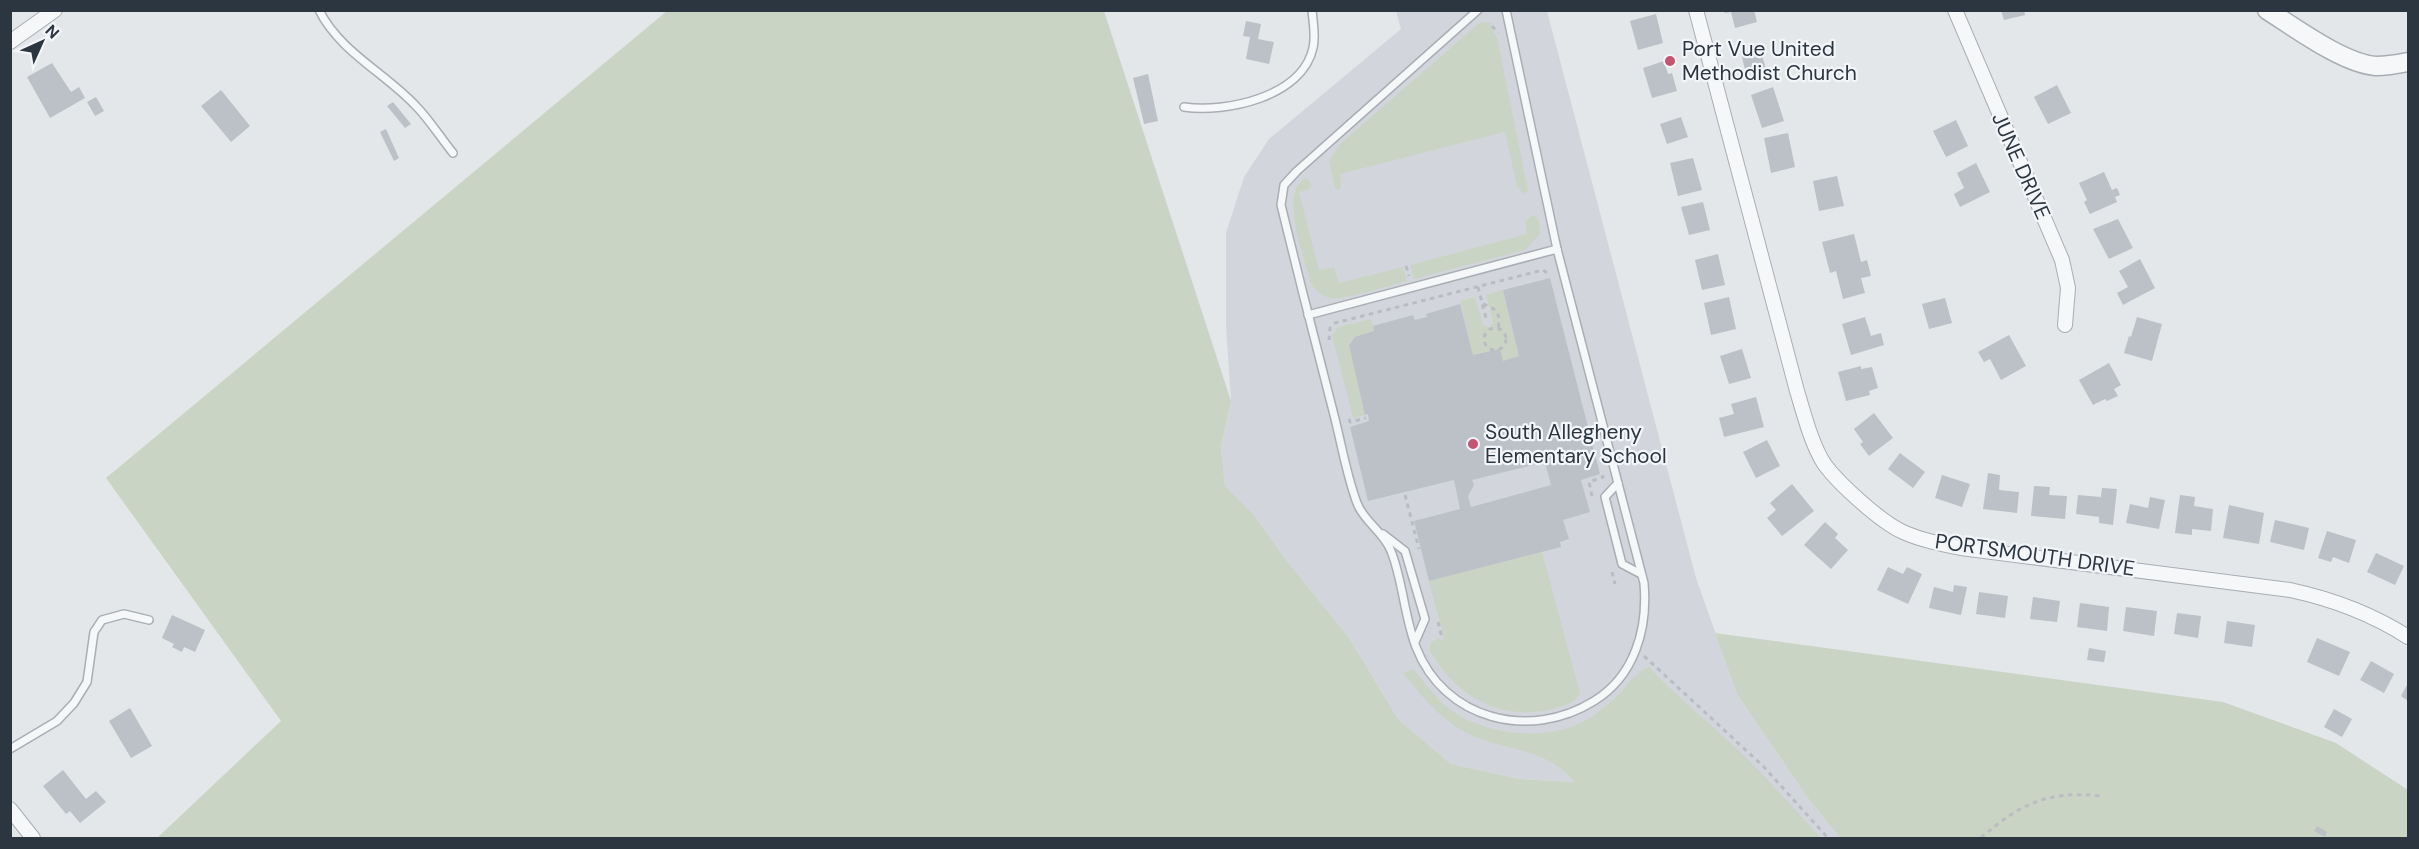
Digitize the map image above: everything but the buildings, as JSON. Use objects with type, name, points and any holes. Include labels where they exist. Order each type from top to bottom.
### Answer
[{"type":"street","points":[[10,42],[55,10]]},
{"type":"street","name":"PORTSMOUTH DRIVE","points":[[1696,10],[1797,391],[1809,428],[1825,464],[1873,511],[1901,531],[1929,541],[1961,548],[2290,590],[2323,597],[2356,610],[2409,637]]},
{"type":"street","name":"JUNE DRIVE","points":[[1955,10],[2062,260],[2068,288],[2065,325]]},
{"type":"street","points":[[2267,10],[2330,49],[2352,59],[2374,66],[2409,62]]},
{"type":"street","points":[[10,810],[33,838]]},
{"type":"lane","points":[[320,10],[326,24],[338,39],[415,104],[453,153]]},
{"type":"lane","points":[[1184,107],[1204,110],[1251,102],[1289,84],[1311,54],[1315,35],[1312,10]]},
{"type":"lane","points":[[1478,10],[1321,148],[1284,185],[1281,205],[1357,505],[1390,549],[1415,642],[1432,674],[1458,700],[1488,716],[1506,721],[1542,722],[1581,708],[1613,687],[1636,649],[1644,619],[1645,601],[1641,574],[1557,249],[1506,10]]},
{"type":"lane","points":[[1308,315],[1557,249]]},
{"type":"lane","points":[[1618,483],[1605,496],[1622,564],[1641,574]]},
{"type":"lane","points":[[1369,523],[1405,550],[1425,618],[1415,642]]},
{"type":"lane","points":[[10,749],[57,721],[74,702],[87,682],[94,632],[102,620],[124,614],[149,620]]},
{"type":"path","points":[[1406,266],[1410,279]]},
{"type":"path","points":[[1331,348],[1328,337],[1330,328],[1335,323],[1543,270],[1552,276]]},
{"type":"path","points":[[1478,287],[1487,322]]},
{"type":"path","points":[[1483,304],[1497,310],[1499,314],[1497,329]]},
{"type":"path","points":[[1488,329],[1497,329],[1503,331],[1506,341],[1499,348],[1488,348],[1482,339],[1483,335],[1488,329]]},
{"type":"path","points":[[1347,412],[1350,422],[1366,418]]},
{"type":"path","points":[[1594,504],[1589,482],[1603,477],[1600,466]]},
{"type":"path","points":[[1609,562],[1615,584]]},
{"type":"path","points":[[1636,649],[1763,766],[1828,838]]},
{"type":"path","points":[[1981,838],[2031,803],[2054,795],[2101,796]]},
{"type":"shaded area","points":[[1396,11],[1547,11],[1696,578],[1737,694],[1807,797],[1840,838],[1739,838],[1575,782],[1520,779],[1451,764],[1398,719],[1350,639],[1283,556],[1255,516],[1225,486],[1221,447],[1231,401],[1226,326],[1226,233],[1244,177],[1269,139],[1401,29]]},
{"type":"green space","points":[[667,11],[1104,11],[1231,401],[1221,447],[1225,486],[1255,516],[1283,556],[1350,639],[1398,719],[1451,764],[1520,779],[1574,782],[1564,771],[1539,756],[1484,740],[1461,730],[1434,708],[1403,673],[1413,669],[1447,707],[1480,725],[1519,733],[1539,733],[1559,730],[1594,715],[1617,697],[1638,673],[1649,667],[1728,740],[1821,838],[157,838],[281,721],[106,478]]},
{"type":"green space","points":[[1492,23],[1490,26],[1497,37],[1528,191],[1525,194],[1517,187],[1505,132],[1340,174],[1341,187],[1338,190],[1335,188],[1329,161],[1338,146],[1478,24]]},
{"type":"green space","points":[[1304,179],[1308,179],[1312,185],[1310,189],[1299,192],[1319,270],[1334,267],[1339,283],[1403,267],[1407,281],[1356,295],[1330,298],[1321,295],[1311,284],[1296,228],[1294,199],[1297,187]]},
{"type":"green space","points":[[1535,216],[1539,221],[1540,234],[1525,250],[1414,279],[1410,265],[1527,234],[1525,221]]},
{"type":"green space","points":[[1503,290],[1519,356],[1503,361],[1500,349],[1473,355],[1460,301],[1475,297],[1483,325],[1490,327],[1493,323],[1486,295]]},
{"type":"green space","points":[[1371,319],[1374,331],[1355,337],[1349,344],[1365,415],[1353,418],[1332,336],[1338,327]]},
{"type":"green space","points":[[1542,552],[1580,693],[1572,702],[1553,709],[1514,712],[1496,708],[1465,692],[1452,680],[1429,649],[1431,642],[1439,638],[1444,639],[1429,581]]},
{"type":"green space","points":[[1715,633],[2223,702],[2336,743],[2408,790],[2408,838],[1840,838],[1807,797],[1737,694]]},
{"type":"place","name":"Port Vue United Methodist Church","points":[[1670,61]]},
{"type":"place","name":"South Allegheny Elementary School","points":[[1473,444]]}]
